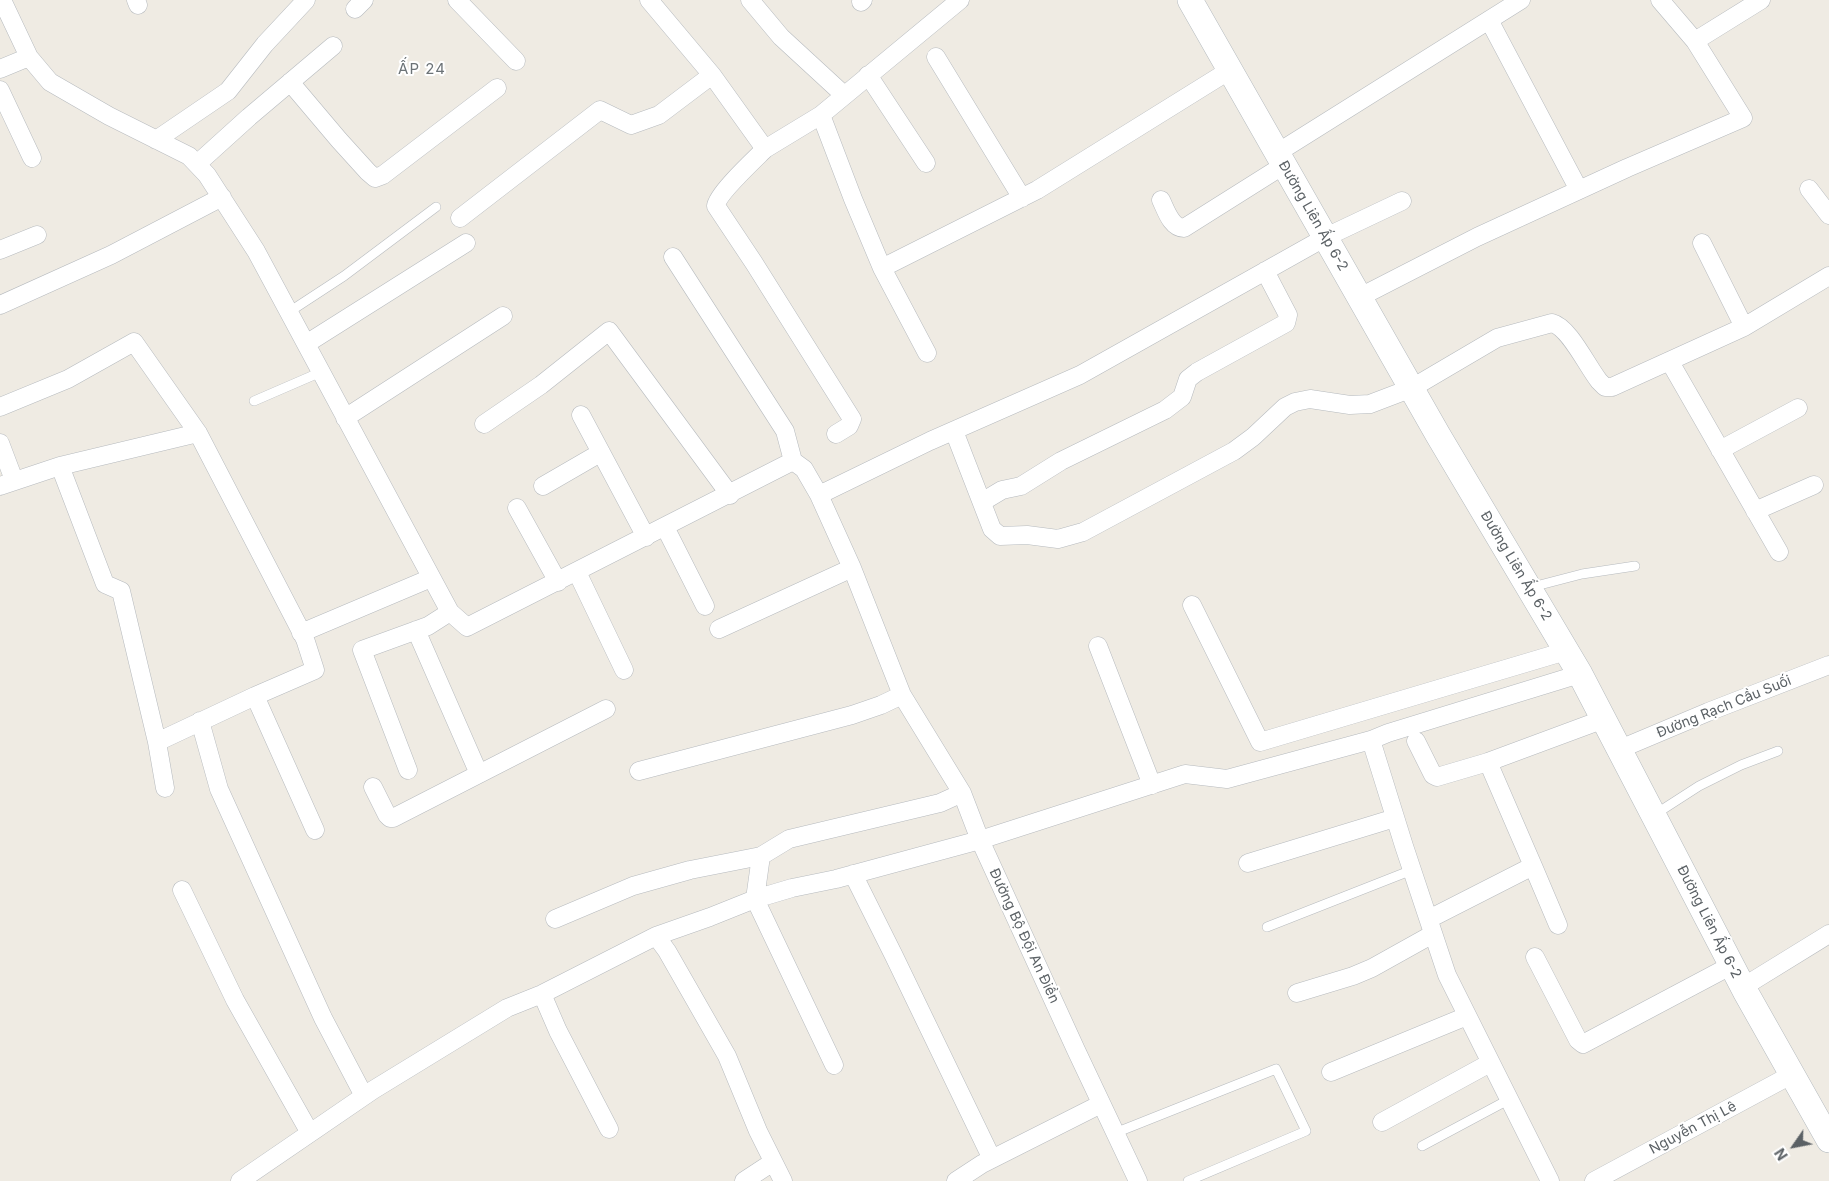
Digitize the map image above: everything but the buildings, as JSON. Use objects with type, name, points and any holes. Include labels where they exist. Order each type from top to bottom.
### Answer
[{"type":"street","points":[[2,0],[29,58],[50,82],[109,116],[189,156],[207,175],[256,251],[450,612],[467,627],[730,495],[793,461],[785,431],[673,257]]},
{"type":"street","points":[[156,140],[228,90],[265,44],[306,0]]},
{"type":"street","points":[[457,0],[516,60]]},
{"type":"street","points":[[649,0],[712,75],[765,149]]},
{"type":"street","points":[[750,0],[781,37],[844,95]]},
{"type":"street","points":[[836,434],[850,424],[852,420],[716,206],[716,202],[765,149],[821,115],[960,0]]},
{"type":"street","name":"Đường Liên Ấp 6-2","points":[[1190,0],[1412,388],[1580,674],[1743,987],[1829,1140]]},
{"type":"street","points":[[1161,200],[1173,224],[1184,228],[1281,159],[1521,0]]},
{"type":"street","points":[[1360,297],[1476,237],[1743,118],[1695,42],[1660,0]]},
{"type":"street","points":[[1695,42],[1761,0]]},
{"type":"street","points":[[1489,20],[1580,190]]},
{"type":"street","points":[[197,164],[333,46]]},
{"type":"street","points":[[936,57],[1022,198]]},
{"type":"street","points":[[0,70],[29,58]]},
{"type":"street","points":[[882,268],[1022,198],[1230,70]]},
{"type":"street","points":[[460,218],[600,110],[631,125],[659,115],[712,75]]},
{"type":"street","points":[[868,75],[926,163]]},
{"type":"street","points":[[290,82],[362,166],[375,178],[389,171],[497,88]]},
{"type":"street","points":[[0,90],[32,158]]},
{"type":"street","points":[[821,115],[882,268],[926,353]]},
{"type":"street","points":[[1809,189],[1829,215]]},
{"type":"street","points":[[0,305],[111,256],[222,197]]},
{"type":"street","points":[[819,495],[954,431],[1080,375],[1326,237],[1402,201]]},
{"type":"street","points":[[0,250],[37,235]]},
{"type":"street","points":[[306,344],[466,243]]},
{"type":"street","points":[[1702,243],[1744,327]]},
{"type":"street","points":[[982,502],[1002,490],[1021,486],[1061,461],[1165,410],[1182,396],[1188,380],[1196,372],[1286,323],[1288,314],[1265,271]]},
{"type":"street","points":[[954,431],[992,529],[998,536],[1027,535],[1066,538],[1083,532],[1234,451],[1289,405],[1310,399],[1362,406],[1412,388],[1497,338],[1552,323],[1562,328],[1593,374],[1605,387],[1612,387],[1744,327],[1829,276]]},
{"type":"street","points":[[345,418],[503,316]]},
{"type":"street","points":[[484,424],[541,385],[609,331],[730,495]]},
{"type":"street","points":[[0,407],[68,379],[134,342],[198,433],[301,633],[315,670],[157,742]]},
{"type":"street","points":[[1670,362],[1778,552]]},
{"type":"street","points":[[1720,450],[1798,408]]},
{"type":"street","points":[[581,415],[646,537]]},
{"type":"street","points":[[0,443],[7,483],[60,466],[198,433]]},
{"type":"street","points":[[543,486],[600,453]]},
{"type":"street","name":"Đường Bộ Đội An Điền","points":[[793,461],[804,469],[819,495],[852,568],[902,695],[962,793],[980,840],[1138,1181]]},
{"type":"street","points":[[60,466],[105,584],[121,591],[157,742],[165,788]]},
{"type":"street","points":[[1755,511],[1814,485]]},
{"type":"street","points":[[517,508],[558,582]]},
{"type":"street","points":[[665,527],[705,606]]},
{"type":"street","points":[[719,629],[852,568]]},
{"type":"street","points":[[576,572],[624,670]]},
{"type":"street","points":[[301,633],[431,578]]},
{"type":"street","points":[[1192,605],[1260,742],[1566,651]]},
{"type":"street","points":[[408,770],[362,650],[428,626],[450,612]]},
{"type":"street","points":[[416,630],[479,774]]},
{"type":"street","points":[[1098,646],[1152,785]]},
{"type":"street","name":"Đường Rạch Cầu Suối","points":[[1620,749],[1708,712],[1829,665]]},
{"type":"street","points":[[240,1181],[364,1096],[507,1008],[542,994],[656,936],[710,917],[755,898],[980,840],[1185,774],[1227,779],[1371,740],[1388,733],[1580,674]]},
{"type":"street","points":[[639,771],[852,715],[902,695]]},
{"type":"street","points":[[255,696],[315,830]]},
{"type":"street","points":[[373,787],[387,815],[393,818],[606,709]]},
{"type":"street","points":[[1416,741],[1434,776],[1452,773],[1488,762],[1604,719]]},
{"type":"street","points":[[200,721],[219,789],[323,1018],[364,1096]]},
{"type":"street","points":[[1371,740],[1412,870],[1448,975],[1508,1100],[1550,1181]]},
{"type":"street","points":[[1488,762],[1558,925]]},
{"type":"street","points":[[556,919],[634,886],[690,870],[761,856],[789,839],[940,803],[962,793]]},
{"type":"street","points":[[1248,863],[1395,818]]},
{"type":"street","points":[[761,856],[755,898],[834,1065]]},
{"type":"street","points":[[1297,993],[1353,976],[1372,968],[1431,926],[1533,866]]},
{"type":"street","points":[[853,874],[992,1160]]},
{"type":"street","points":[[182,890],[235,1000],[310,1133]]},
{"type":"street","points":[[1743,987],[1829,934]]},
{"type":"street","points":[[656,936],[667,951],[727,1056],[758,1131],[784,1181]]},
{"type":"street","points":[[1535,957],[1578,1040],[1583,1044],[1732,965]]},
{"type":"street","points":[[542,994],[558,1031],[609,1130]]},
{"type":"street","points":[[1331,1072],[1467,1016]]},
{"type":"street","points":[[1382,1122],[1490,1063]]},
{"type":"street","name":"Nguyễn Thị Lê","points":[[1594,1181],[1792,1075]]},
{"type":"street","points":[[956,1181],[992,1160],[1101,1104]]},
{"type":"street","points":[[744,1181],[773,1162]]},
{"type":"lane","points":[[289,312],[344,276],[436,207]]},
{"type":"lane","points":[[254,401],[321,372]]},
{"type":"lane","points":[[1529,588],[1582,574],[1635,566]]},
{"type":"lane","points":[[1654,815],[1699,786],[1741,765],[1778,751]]},
{"type":"lane","points":[[1267,927],[1412,870]]},
{"type":"lane","points":[[1115,1133],[1276,1069],[1306,1131],[1188,1181]]},
{"type":"lane","points":[[1422,1146],[1508,1100]]},
{"type":"district","name":"ẤP 24","points":[[422,69]]}]
